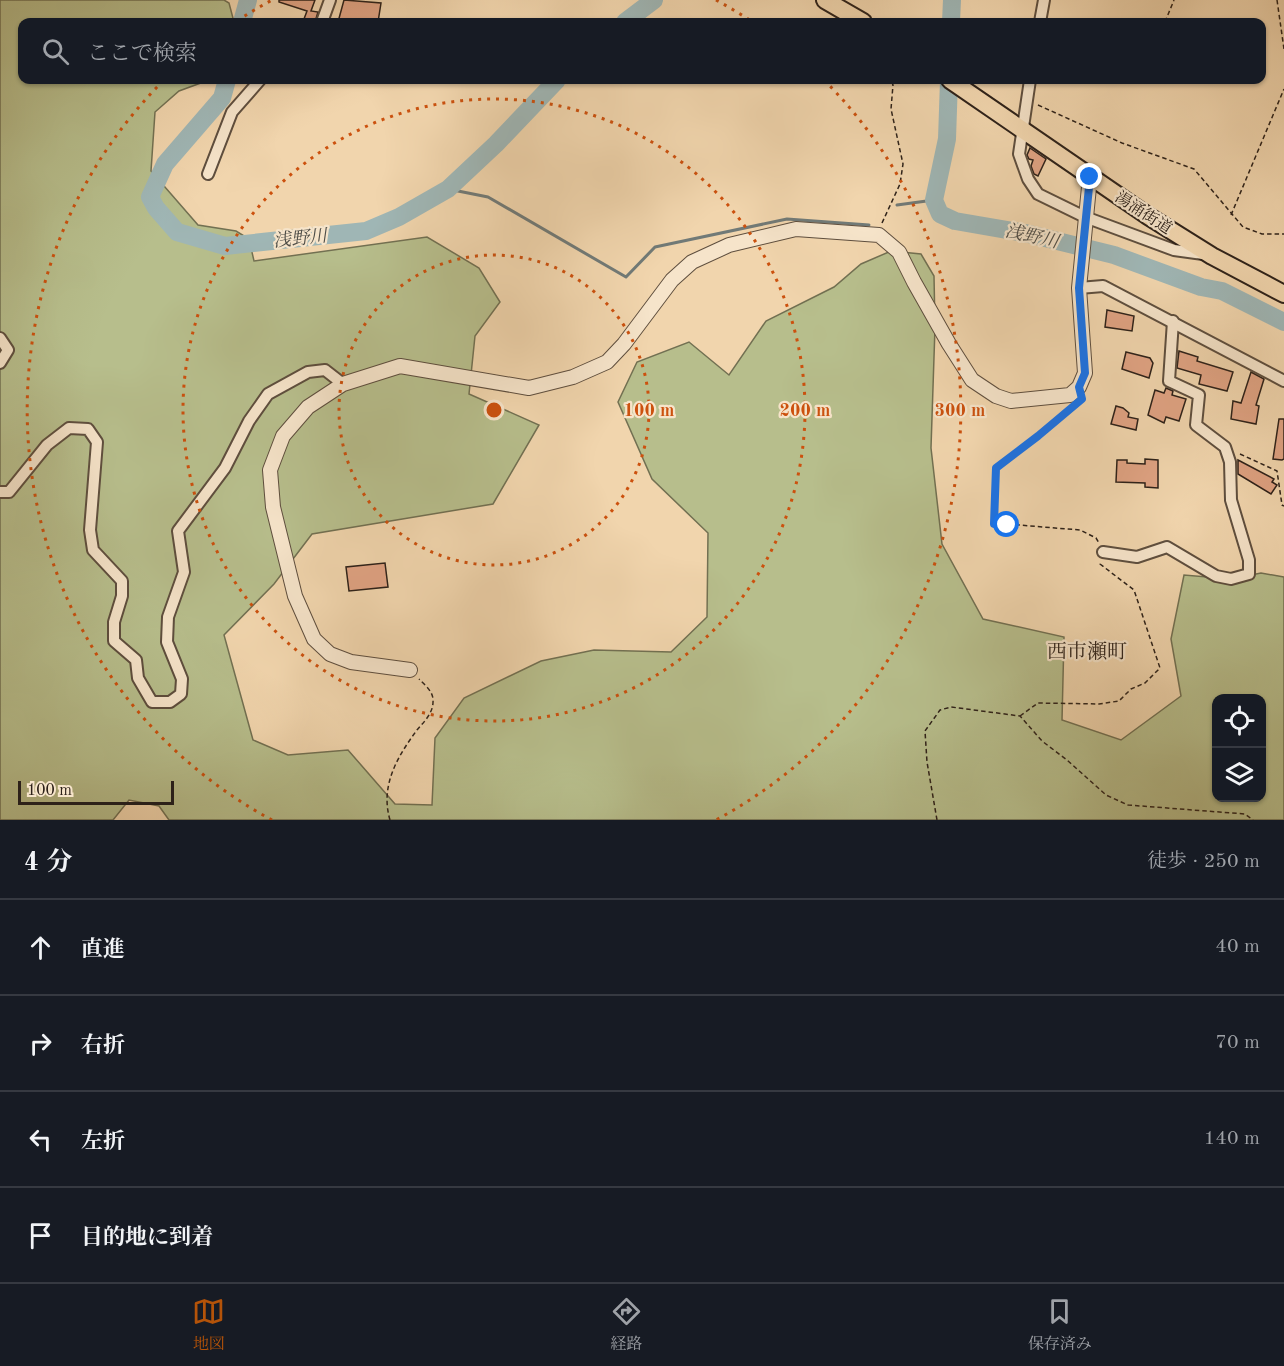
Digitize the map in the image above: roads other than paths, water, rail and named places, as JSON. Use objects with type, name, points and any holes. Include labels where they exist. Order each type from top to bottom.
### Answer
[{"type":"main road","points":[[825,0],[856,18]]},
{"type":"main road","name":"湯涌街道","points":[[956,84],[1090,177],[1212,256],[1284,294]]},
{"type":"street","points":[[323,18],[330,0]]},
{"type":"street","points":[[1041,18],[1044,0]]},
{"type":"street","points":[[208,174],[232,112],[256,84]]},
{"type":"street","points":[[1029,84],[1019,154],[1028,179],[1038,194],[1085,223],[1174,250],[1212,256]]},
{"type":"street","points":[[410,670],[351,662],[330,654],[314,639],[295,596],[273,507],[270,470],[283,436],[308,407],[343,384],[400,366],[530,387],[573,377],[607,362],[624,344],[672,280],[692,262],[729,245],[796,229],[879,235],[899,252],[914,282],[972,380],[996,396],[1011,401],[1070,395],[1079,387],[1085,373],[1079,281],[1090,177]]},
{"type":"street","points":[[1079,281],[1103,286],[1284,381]]},
{"type":"street","points":[[1103,552],[1137,557],[1167,547],[1216,576],[1231,579],[1249,574],[1249,560],[1231,501],[1230,462],[1225,447],[1196,425],[1199,395],[1169,381],[1173,321]]},
{"type":"street","points":[[0,338],[8,350],[0,363]]},
{"type":"street","points":[[0,492],[9,492],[47,445],[69,428],[88,429],[97,442],[90,530],[93,550],[122,581],[123,596],[114,622],[114,641],[136,660],[138,678],[152,702],[170,702],[181,694],[182,679],[167,642],[168,617],[184,572],[178,531],[225,468],[249,421],[268,394],[308,372],[325,370],[343,384]]},
{"type":"waterway","name":"浅野川","points":[[243,18],[248,0]]},
{"type":"waterway","name":"浅野川","points":[[630,18],[654,0]]},
{"type":"waterway","name":"浅野川","points":[[951,18],[952,0]]},
{"type":"waterway","name":"浅野川","points":[[226,84],[222,98],[165,164],[150,197],[156,208],[177,232],[225,246],[366,231],[399,217],[448,189],[496,144],[553,84]]},
{"type":"waterway","name":"浅野川","points":[[949,84],[947,139],[934,200],[940,214],[955,221],[1025,233],[1114,255],[1201,287],[1222,291],[1284,322]]},
{"type":"waterway","points":[[448,189],[488,197],[626,277],[655,247],[787,219],[869,225]]},
{"type":"waterway","points":[[897,205],[934,200]]},
{"type":"district","name":"西市瀬町","points":[[1087,651]]}]
